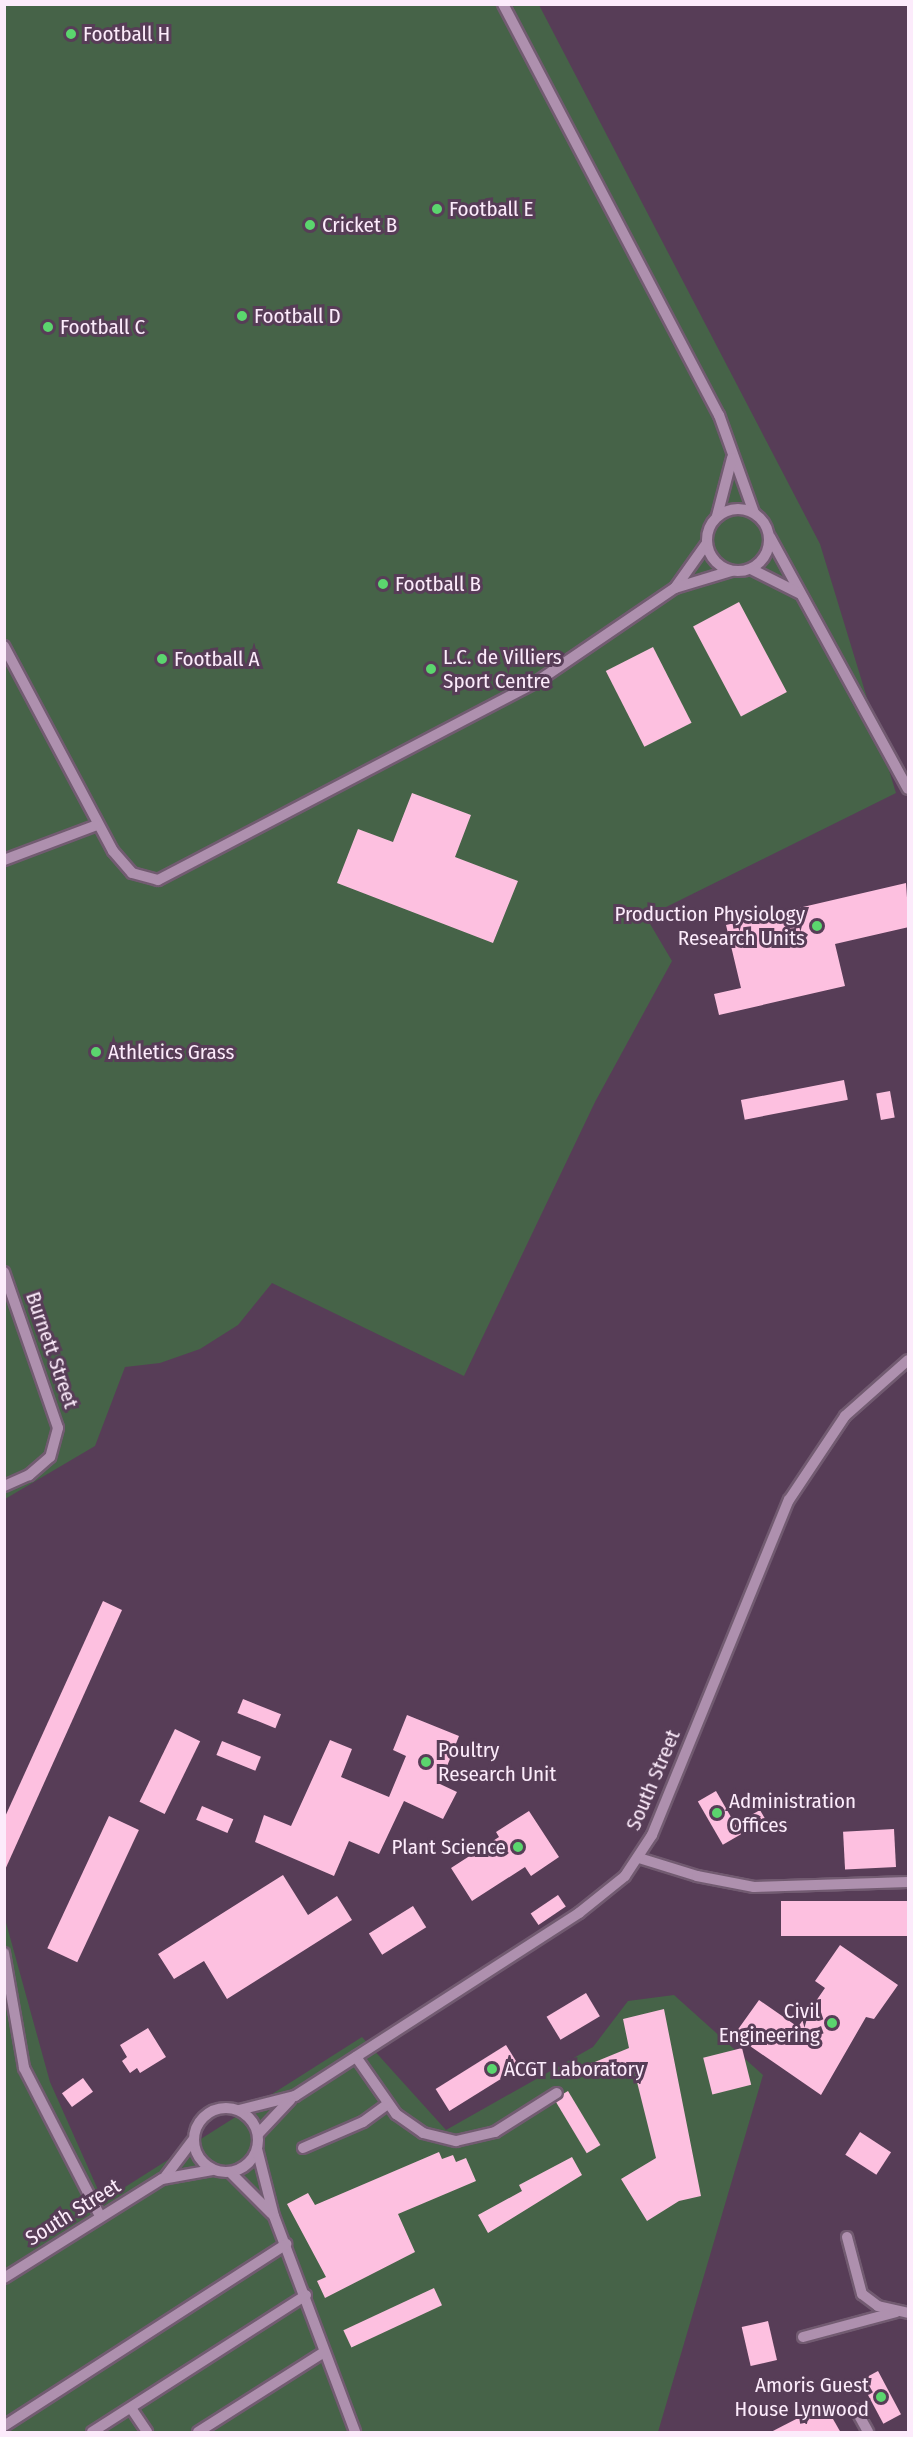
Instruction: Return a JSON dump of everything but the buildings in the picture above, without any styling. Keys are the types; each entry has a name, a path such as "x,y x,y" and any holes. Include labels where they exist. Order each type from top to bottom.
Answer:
{"street":[{"path":"503,4 718,415 754,513 770,537 909,789"},
{"path":"675,588 707,543 717,516 732,458"},
{"path":"717,516 735,509 754,513"},
{"path":"751,569 765,556 770,537"},
{"path":"707,543 714,561 731,571"},
{"path":"4,646 97,825 132,873 158,880 178,872 538,681 675,588 731,571 751,569 802,595"},
{"path":"4,860 97,825"},
{"name":"Burnett Street","path":"4,1272 58,1428 50,1457 29,1475 4,1486"},
{"name":"South Street","path":"258,2134 295,2096 579,1913 611,1889 639,1857 789,1500 845,1416 909,1360"},
{"path":"639,1857 697,1876 754,1887 909,1882"},
{"path":"4,1953 24,2068 100,2216"},
{"path":"356,2057 388,2104 423,2133 468,2140 495,2132 557,2093"},
{"name":"South Street","path":"239,2110 295,2096"},
{"path":"303,2148 363,2122 388,2104"},
{"path":"257,2149 247,2165 230,2172 212,2170 198,2158 193,2140 198,2122 212,2110 239,2110 258,2134 257,2149 274,2217 306,2295 324,2352 356,2433"},
{"name":"South Street","path":"162,2179 193,2140"},
{"name":"South Street","path":"4,2278 162,2179 212,2170"},
{"path":"230,2172 274,2217"},
{"path":"847,2237 862,2294 878,2306 896,2312 909,2313"},
{"path":"4,2426 286,2244"},
{"path":"92,2433 306,2295"},
{"path":"803,2337 896,2312"},
{"path":"198,2433 324,2352"},
{"path":"130,2408 147,2433"},
{"path":"856,2410 868,2433"}],"green space":[{"name":"L.C. de Villiers Sport Centre","path":"4,5 539,5 820,544 896,793 646,917 672,961 595,1102 464,1376 272,1283 238,1325 200,1349 160,1363 125,1367 95,1446 5,1499"},
{"path":"5,1919 50,2082 103,2201 362,2037 446,2130 593,2047 628,2001 674,1995 763,2075 658,2432 5,2432"}],"place":[{"name":"Football H","path":"71,34"},
{"name":"Football E","path":"437,209"},
{"name":"Cricket B","path":"310,225"},
{"name":"Football D","path":"242,316"},
{"name":"Football C","path":"48,327"},
{"name":"Football B","path":"383,584"},
{"name":"Football A","path":"162,659"},
{"name":"L.C. de Villiers Sport Centre","path":"431,669"},
{"name":"Production Physiology Research Units","path":"817,926"},
{"name":"Athletics Grass","path":"96,1052"},
{"name":"Poultry Research Unit","path":"426,1762"},
{"name":"Administration Offices","path":"717,1813"},
{"name":"Plant Science","path":"518,1847"},
{"name":"Civil Engineering","path":"832,2023"},
{"name":"ACGT Laboratory","path":"492,2069"},
{"name":"Amoris Guest House Lynwood","path":"881,2397"}]}
